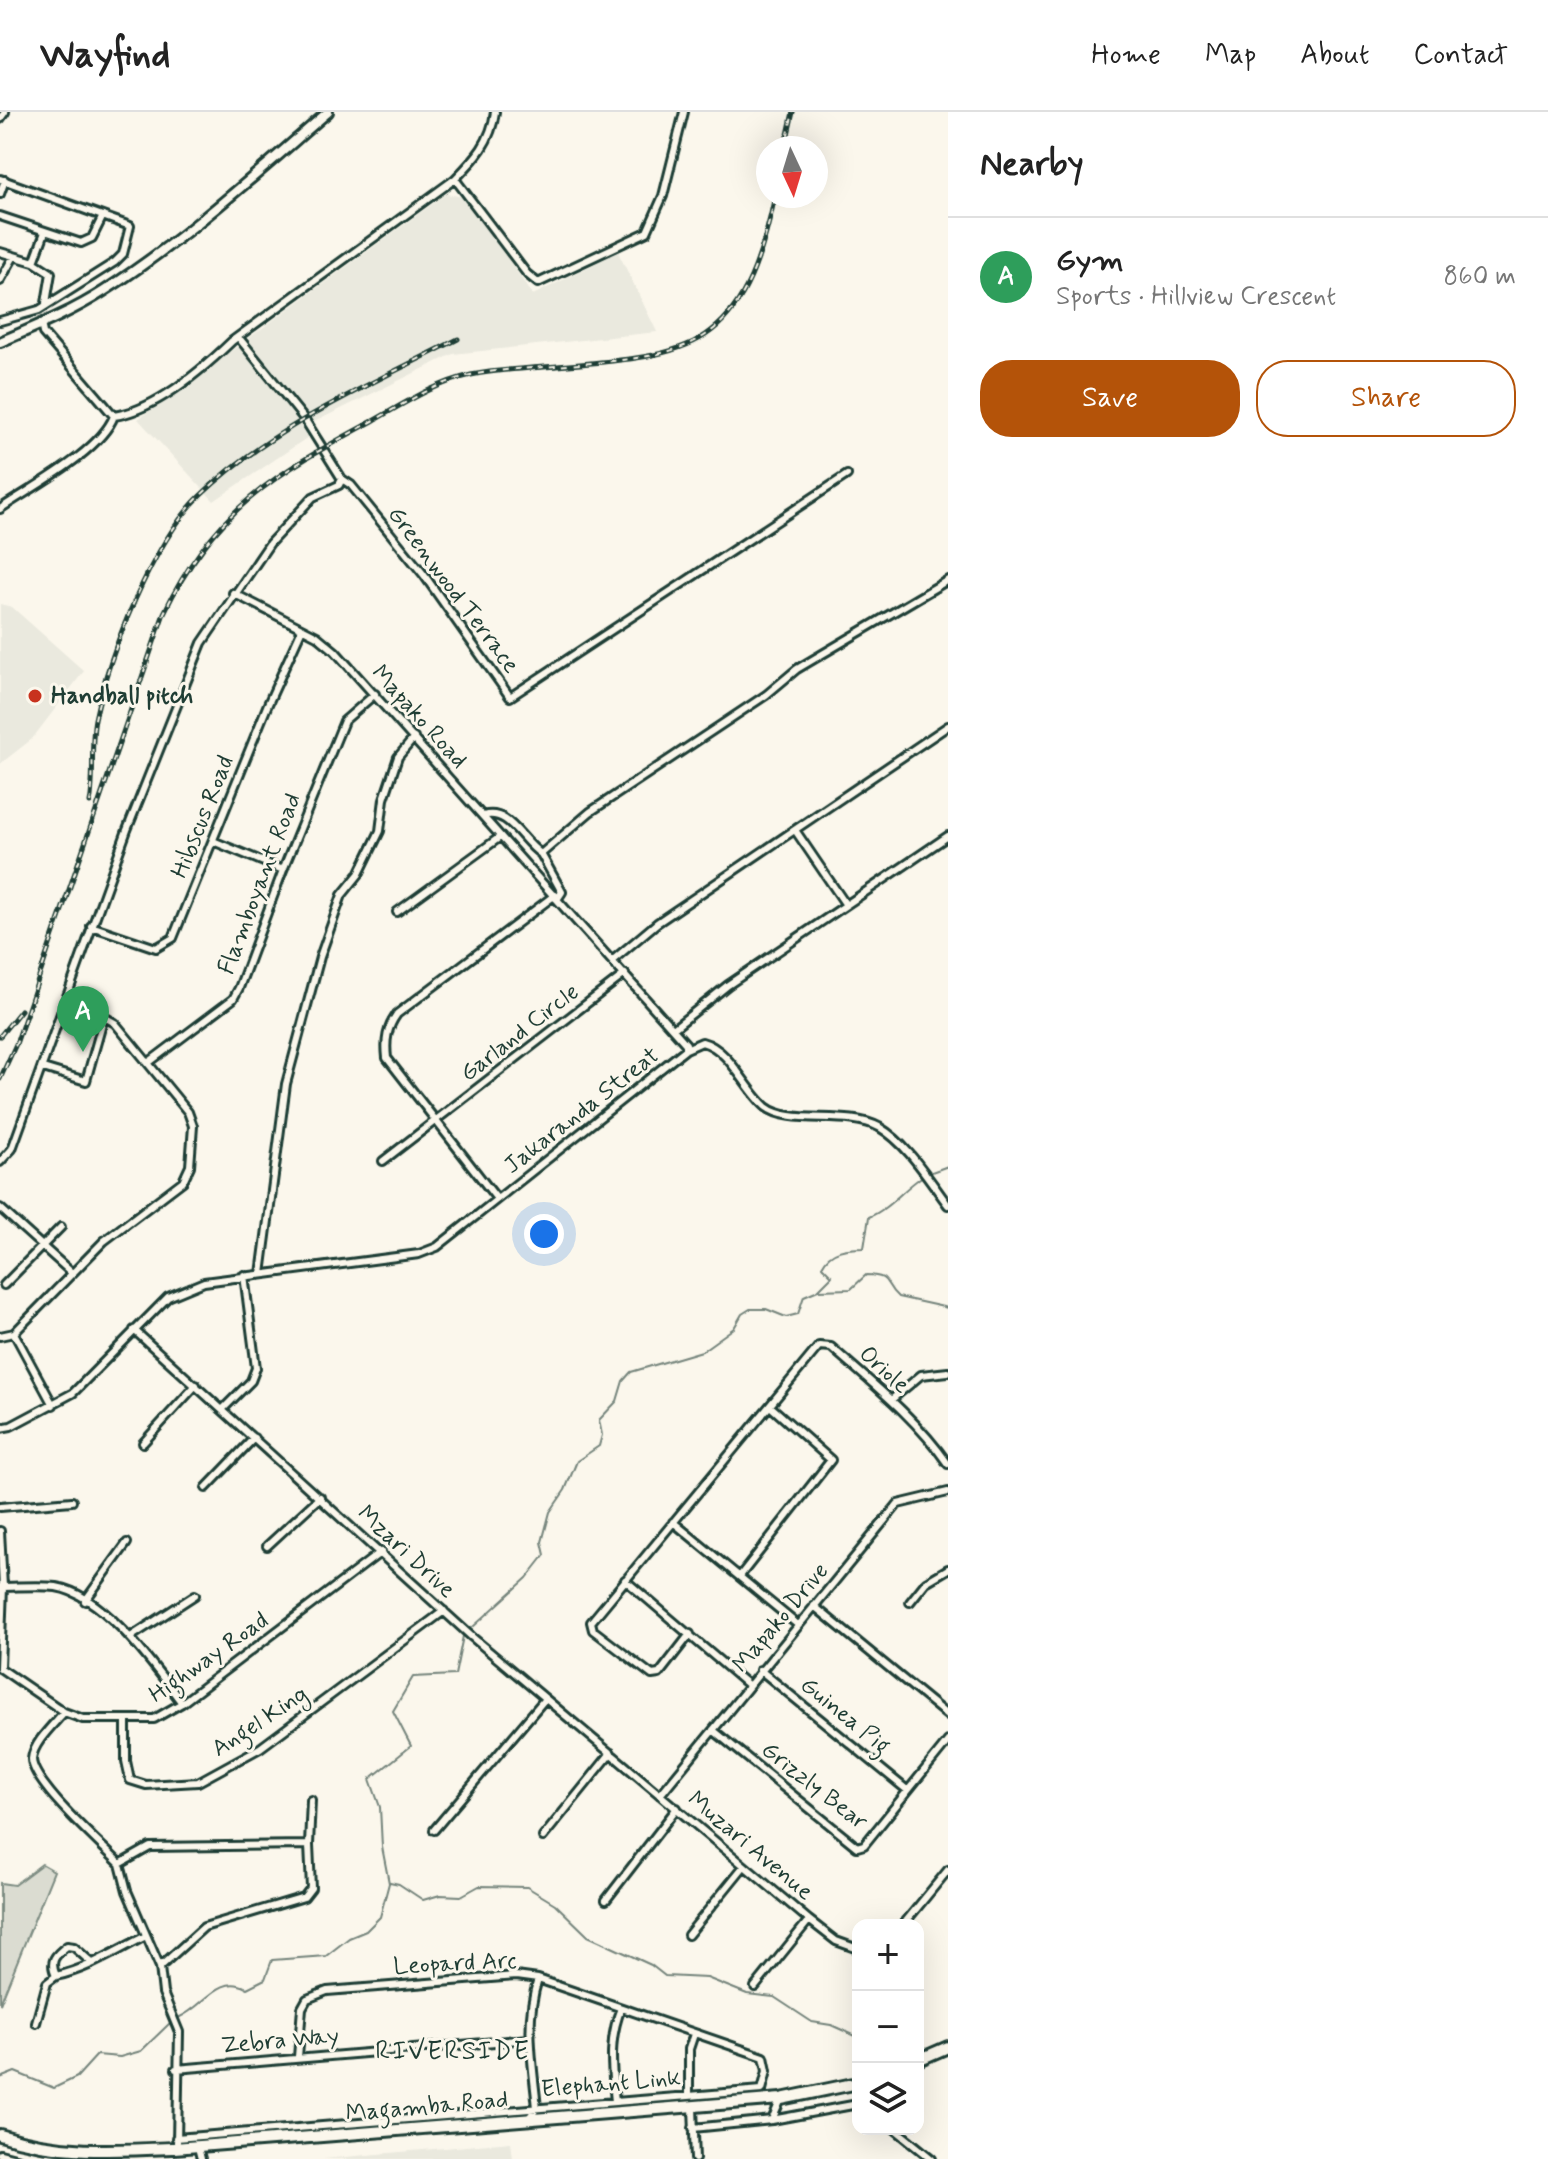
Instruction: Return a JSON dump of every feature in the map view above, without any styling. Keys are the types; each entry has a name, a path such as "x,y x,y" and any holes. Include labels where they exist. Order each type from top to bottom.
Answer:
{"highway":[{"path":"924,2057 948,2047"},
{"name":"Magamba Road","path":"0,2135 27,2144 81,2152 177,2143 198,2147 528,2119 691,2101 781,2099 852,2084"}],"main road":[{"path":"0,342 101,293 162,251 328,112"}],"street":[{"path":"0,119 5,112"},
{"path":"114,416 132,413 151,402 455,179 481,152 490,137 495,112"},
{"path":"455,179 527,274 538,283 550,280 651,227 684,112"},
{"path":"0,194 2,180 130,226 123,254 39,310 0,321"},
{"path":"0,216 81,243 92,238 103,216"},
{"path":"34,262 45,232"},
{"path":"0,252 34,262 51,273 46,303"},
{"path":"0,281 14,256"},
{"path":"41,324 43,333 114,416"},
{"name":"Greenwood Terrace","path":"239,338 311,429 342,479 351,485 424,575 510,697 847,475"},
{"path":"0,509 64,466 109,429 114,416"},
{"path":"0,1162 12,1149 91,926 202,643 233,593 301,507 313,497 339,485 342,479"},
{"path":"541,854 590,812 766,695 797,669 948,580"},
{"name":"Mapako Road","path":"233,593 302,629 335,651 613,960 673,1029 686,1049"},
{"name":"Hibscus Road","path":"91,926 156,948 173,938 268,704 302,629"},
{"name":"Flamboyant Road","path":"148,1063 233,999 344,721 375,694"},
{"path":"613,960 657,923 948,726"},
{"path":"261,1274 286,1084 320,957 342,895 359,874 380,831 384,799 398,757 414,738"},
{"path":"483,816 499,814 504,817 529,847 541,854 562,892 397,1014 389,1026 385,1044 387,1058 497,1199"},
{"path":"795,830 846,905"},
{"path":"673,1029 728,985 948,836"},
{"path":"397,912 500,837"},
{"path":"213,841 283,870"},
{"name":"Garland Circle","path":"383,1161 625,974"},
{"path":"0,1336 14,1333 42,1308 104,1241 183,1181 190,1166 193,1126 188,1112 115,1023 65,1001"},
{"path":"43,1068 86,1081 104,1017"},
{"path":"686,1049 702,1042 710,1044 768,1109 791,1114 854,1118 881,1128 910,1155 948,1205"},
{"name":"Jakaranda Streat","path":"134,1330 168,1297 204,1282 419,1254 437,1247 686,1049"},
{"path":"0,1208 72,1273"},
{"path":"4,1285 61,1227"},
{"path":"223,1409 251,1381 256,1368 244,1275"},
{"path":"0,1428 53,1405 82,1385 134,1330"},
{"name":"Mzari Drive","path":"134,1330 459,1626 660,1795"},
{"path":"14,1333 53,1405"},
{"name":"Oriole","path":"770,1406 823,1345 831,1347 927,1433 948,1464"},
{"path":"891,1400 921,1375 948,1372"},
{"path":"143,1443 196,1385"},
{"path":"690,1634 659,1674 652,1675 593,1630 591,1622 770,1406 831,1460 740,1576"},
{"path":"206,1488 254,1438"},
{"name":"Mapako Drive","path":"660,1795 898,1504 948,1492"},
{"path":"267,1546 320,1497"},
{"path":"0,1507 72,1501"},
{"path":"673,1522 798,1625"},
{"path":"0,1531 0,1668"},
{"path":"85,1601 127,1543"},
{"name":"Highway Road","path":"0,1668 64,1712 83,1719 154,1719 182,1703 381,1552"},
{"path":"910,1602 926,1582 948,1569"},
{"path":"625,1580 748,1685"},
{"path":"1,1587 59,1587 85,1601 132,1636 182,1703"},
{"path":"132,1636 195,1595"},
{"path":"814,1606 948,1716"},
{"name":"Angel King","path":"126,1720 126,1761 130,1780 146,1785 198,1782 260,1748 444,1611"},
{"name":"Guinea Pig","path":"760,1670 907,1790"},
{"path":"434,1830 544,1700"},
{"path":"64,1712 35,1749 35,1769 50,1791 120,1864 144,1937 160,1967 163,1993 179,2032 177,2143"},
{"name":"Grizzly Bear","path":"713,1730 857,1847 864,1845 948,1741"},
{"path":"543,1837 611,1753"},
{"name":"Muzari Avenue","path":"660,1795 809,1920 836,1941 852,1947"},
{"path":"160,1967 204,1927 304,1897 311,1888 311,1800"},
{"path":"606,1900 677,1808"},
{"path":"120,1864 150,1847 309,1845"},
{"path":"688,1935 744,1866"},
{"path":"908,1919 948,1870"},
{"path":"755,1987 809,1920"},
{"path":"36,2023 47,1983 56,1976 92,1963 144,1937"},
{"path":"56,1976 52,1968 54,1956 67,1946 74,1947 92,1963"},
{"name":"Leopard Arc","path":"298,2057 302,2008 307,1999 327,1991 516,1976 538,1979 764,2057 767,2071 762,2090"},
{"path":"528,2119 537,2108 530,2039 531,2001 538,1979"},
{"path":"615,2102 611,2054 613,2028 621,2008"},
{"path":"694,2034 689,2049 695,2159"},
{"name":"Zebra Way","path":"176,2069 530,2039"},
{"name":"Elephant Link","path":"177,2143 537,2108 615,2102 691,2101 762,2090"},
{"path":"772,2120 781,2099"},
{"path":"693,2128 772,2120 852,2105"},
{"path":"902,2135 932,2159"},
{"path":"198,2147 201,2159"},
{"path":"0,2154 19,2159"}],"shaded area":[{"path":"446,194 464,197 533,295 618,252 657,332 453,354 306,426 311,435 214,501 138,419"},
{"path":"0,604 12,607 84,671 32,739 0,764"},
{"path":"42,1864 54,1871 0,2004 0,1883 14,1885"},
{"path":"511,2142 513,2159 323,2159"}],"waterway":[{"path":"929,1173 948,1166"},
{"path":"178,2018 220,1988 228,1985 247,1988 265,1979 272,1960 326,1956 349,1938 366,1931 380,1917 389,1883 382,1847 380,1807 370,1779 411,1746 393,1711 413,1677 455,1675 463,1636 527,1578 545,1555 542,1542 550,1512 565,1490 577,1461 599,1446 602,1435 599,1420 617,1401 623,1381 631,1372 702,1351 734,1328 742,1314 750,1309 766,1309 786,1317 798,1314 804,1296 818,1290 832,1276 822,1266 825,1260 840,1251 864,1248 869,1217 923,1176"},
{"path":"818,1290 851,1289 866,1275 874,1276 884,1279 898,1297 948,1308"},
{"path":"390,1882 399,1884 423,1900 440,1895 461,1896 479,1886 527,1887 555,1904 588,1936 651,1965 665,1976 707,1978 747,1994 774,1997 812,2022 831,2025 852,2034"},
{"path":"0,2078 15,2072 54,2088 77,2077 97,2055 120,2057 141,2051 170,2023"}],"railway":[{"path":"788,136 793,112"},
{"path":"0,1079 16,1044 164,613 183,577 226,521 250,498 306,458 445,383 489,372 637,358 673,350 702,337 726,318 745,289 761,249 772,208"},
{"path":"90,803 95,719 111,663 149,570 182,516 200,496 258,448 323,408 458,339"},
{"path":"0,1036 21,1010"}],"place":[{"name":"Handball pitch","path":"35,696"},
{"name":"Gym","path":"83,1052"}],"district":[{"name":"RIVERSIDE","path":"453,2052"}]}
